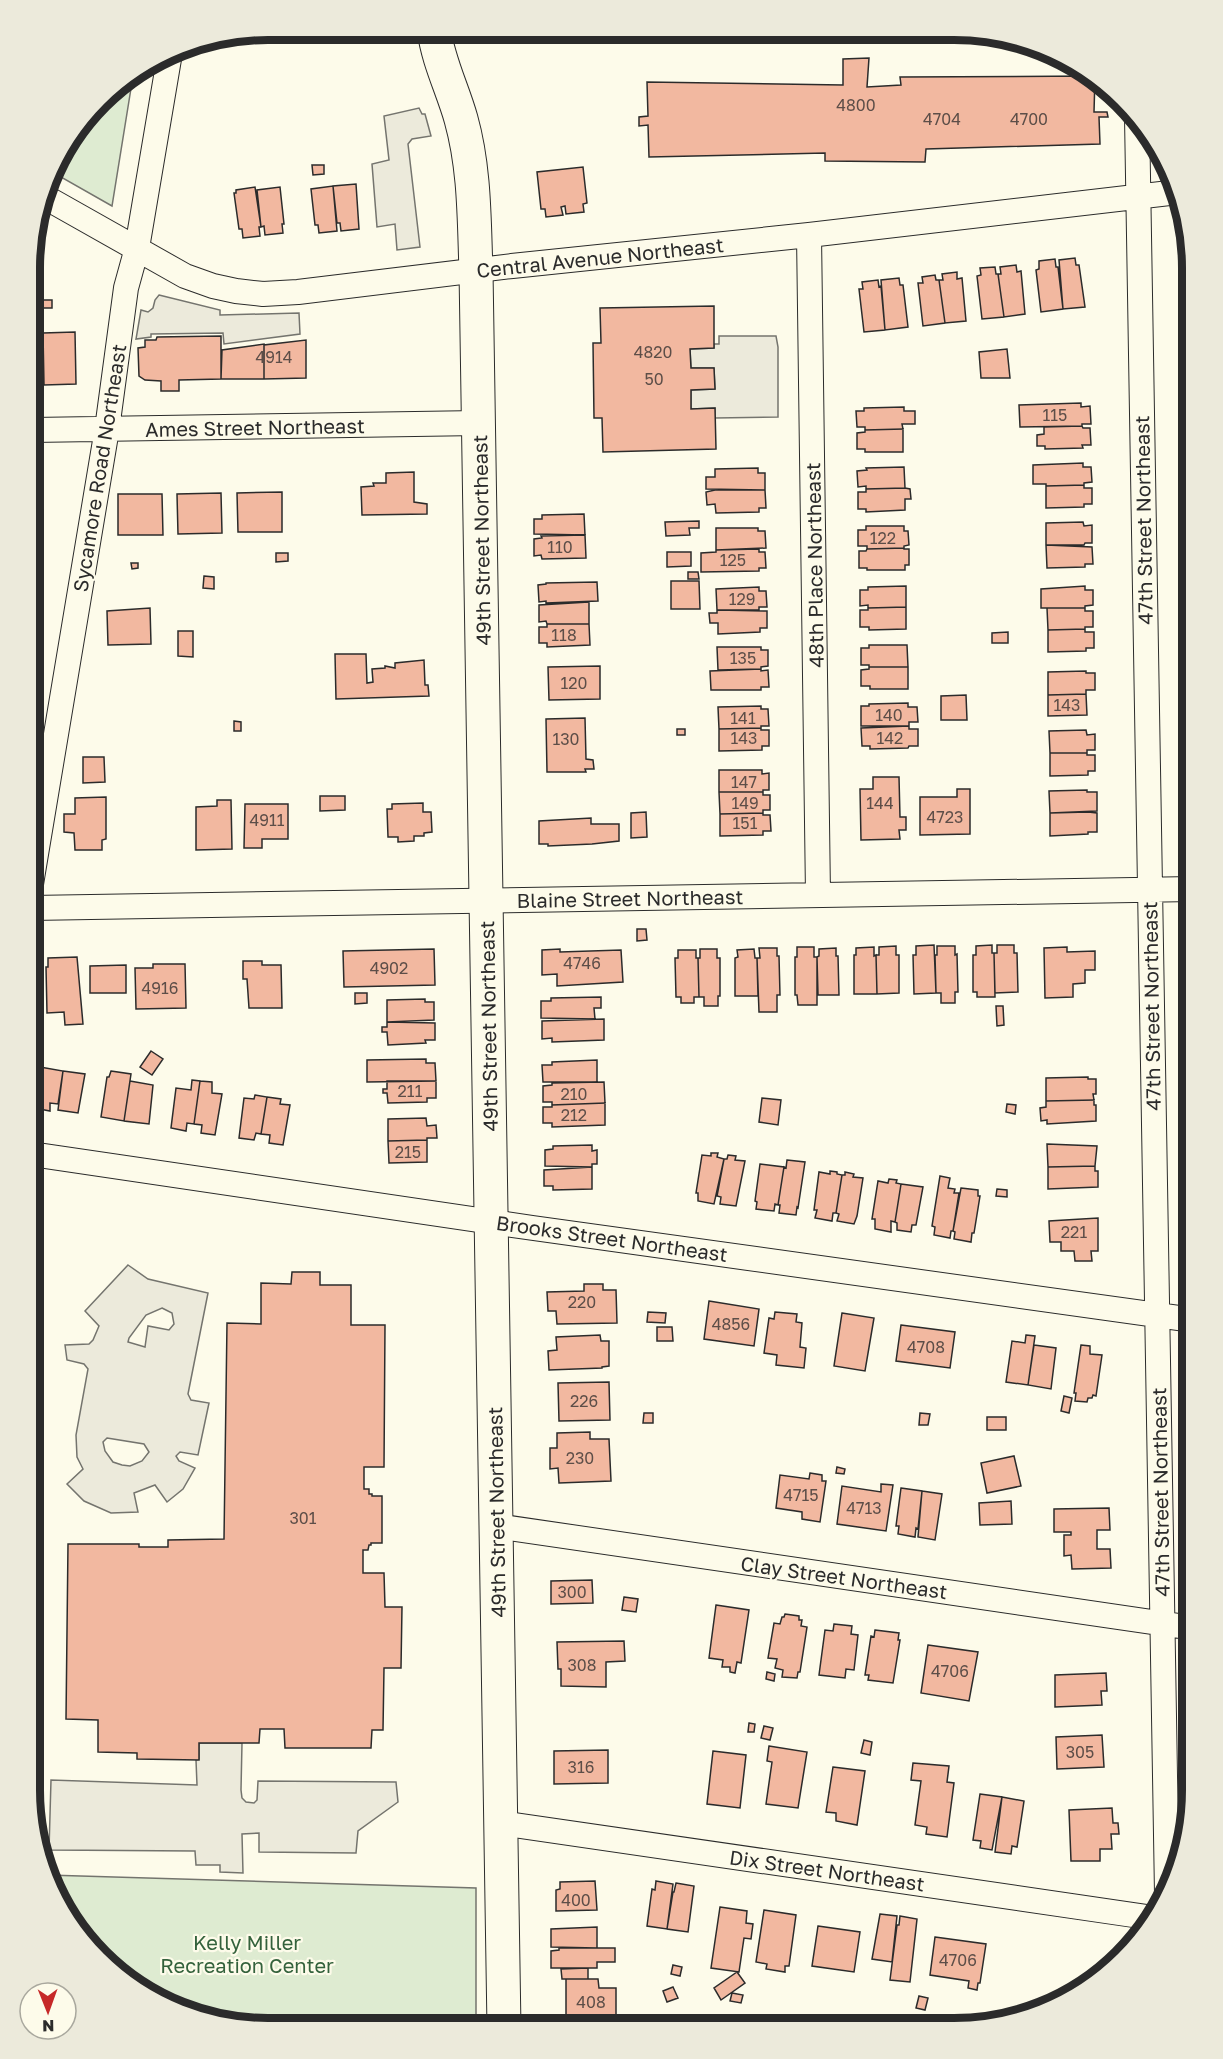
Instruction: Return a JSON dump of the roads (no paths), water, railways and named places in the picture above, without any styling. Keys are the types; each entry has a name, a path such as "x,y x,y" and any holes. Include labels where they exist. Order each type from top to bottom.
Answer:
{"street":[{"name":"49th Street Northeast","path":"437,40 461,118 473,176 479,423 504,2018"},
{"name":"Sycamore Road Northeast","path":"40,830 107,429 126,288 137,248 168,64"},
{"name":"47th Street Northeast","path":"1137,133 1167,1873"},
{"name":"Central Avenue Northeast","path":"51,200 185,276 213,286 263,294 809,235 1169,193"},
{"name":"48th Place Northeast","path":"809,235 818,895"},
{"name":"Ames Street Northeast","path":"40,430 479,423"},
{"name":"Blaine Street Northeast","path":"40,908 1182,889"},
{"name":"Brooks Street Northeast","path":"40,1155 1182,1318"},
{"name":"Clay Street Northeast","path":"496,1526 1182,1627"},
{"name":"Dix Street Northeast","path":"501,1823 1144,1917"}],"park label":[{"name":"Kelly Miller Recreation Center","path":"247,1954"}]}
